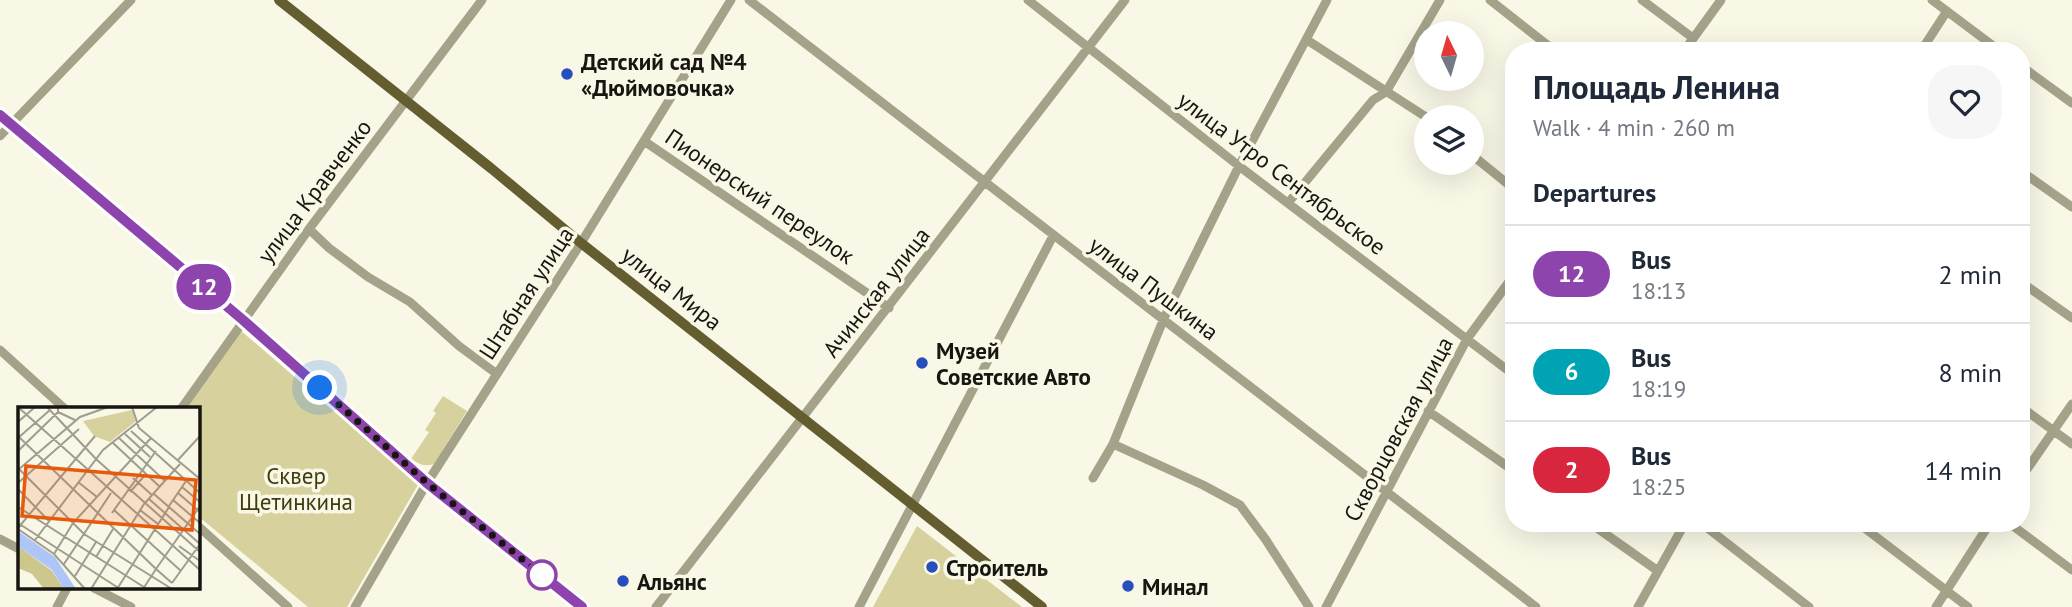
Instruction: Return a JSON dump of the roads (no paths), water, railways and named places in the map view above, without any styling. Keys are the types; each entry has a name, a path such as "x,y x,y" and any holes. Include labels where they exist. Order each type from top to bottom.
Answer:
{"main road":[{"name":"улица Мира","path":"279,0 581,243 1042,607"}],"street":[{"path":"0,136 131,0"},
{"name":"улица Кравченко","path":"182,407 309,229 482,0"},
{"name":"Штабная улица","path":"355,607 427,483 581,243 731,0"},
{"name":"улица Пушкина","path":"749,0 1536,607"},
{"name":"улица Утро Сентябрьское","path":"1028,0 1239,166 1505,368"},
{"name":"Ачинская улица","path":"656,607 1125,0"},
{"path":"1093,478 1113,444 1164,318 1239,166 1328,0"},
{"path":"1288,203 1373,100 1386,92 1440,0"},
{"path":"1490,0 1544,42"},
{"path":"1642,0 1693,38"},
{"path":"1690,42 1721,0"},
{"path":"1932,0 1988,42"},
{"path":"1928,42 1947,11"},
{"path":"1307,40 1414,110"},
{"path":"2030,73 2072,103"},
{"path":"0,116 243,320 427,483 582,607"},
{"name":"Пионерский переулок","path":"644,141 889,308"},
{"path":"1484,165 1505,182"},
{"path":"2030,178 2072,207"},
{"path":"309,229 329,248 368,277 411,302 459,346 497,374"},
{"path":"859,607 1053,236"},
{"name":"Скворцовская улица","path":"1326,607 1467,339 1505,287"},
{"path":"2030,288 2072,318"},
{"path":"0,350 63,407"},
{"path":"2030,465 2072,404"},
{"path":"1428,411 1505,465"},
{"path":"2030,413 2072,444"},
{"path":"1113,444 1240,505 1309,607"},
{"path":"200,528 288,607"},
{"path":"1603,532 1658,571"},
{"path":"1638,607 1680,532"},
{"path":"1713,532 1809,607"},
{"path":"1870,532 1968,607"},
{"path":"1936,607 1984,532"},
{"path":"2021,532 2072,570"},
{"path":"0,539 18,548"},
{"path":"57,607 66,590"},
{"path":"98,590 131,607"}],"place":[{"name":"Детский сад №4 «Дюймовочка»","path":"567,74"},
{"name":"Музей Советские Авто","path":"922,363"},
{"name":"Строитель","path":"932,567"},
{"name":"Альянс","path":"623,581"},
{"name":"Минал","path":"1128,586"}],"park label":[{"name":"Сквер Щетинкина","path":"296,488"}]}
